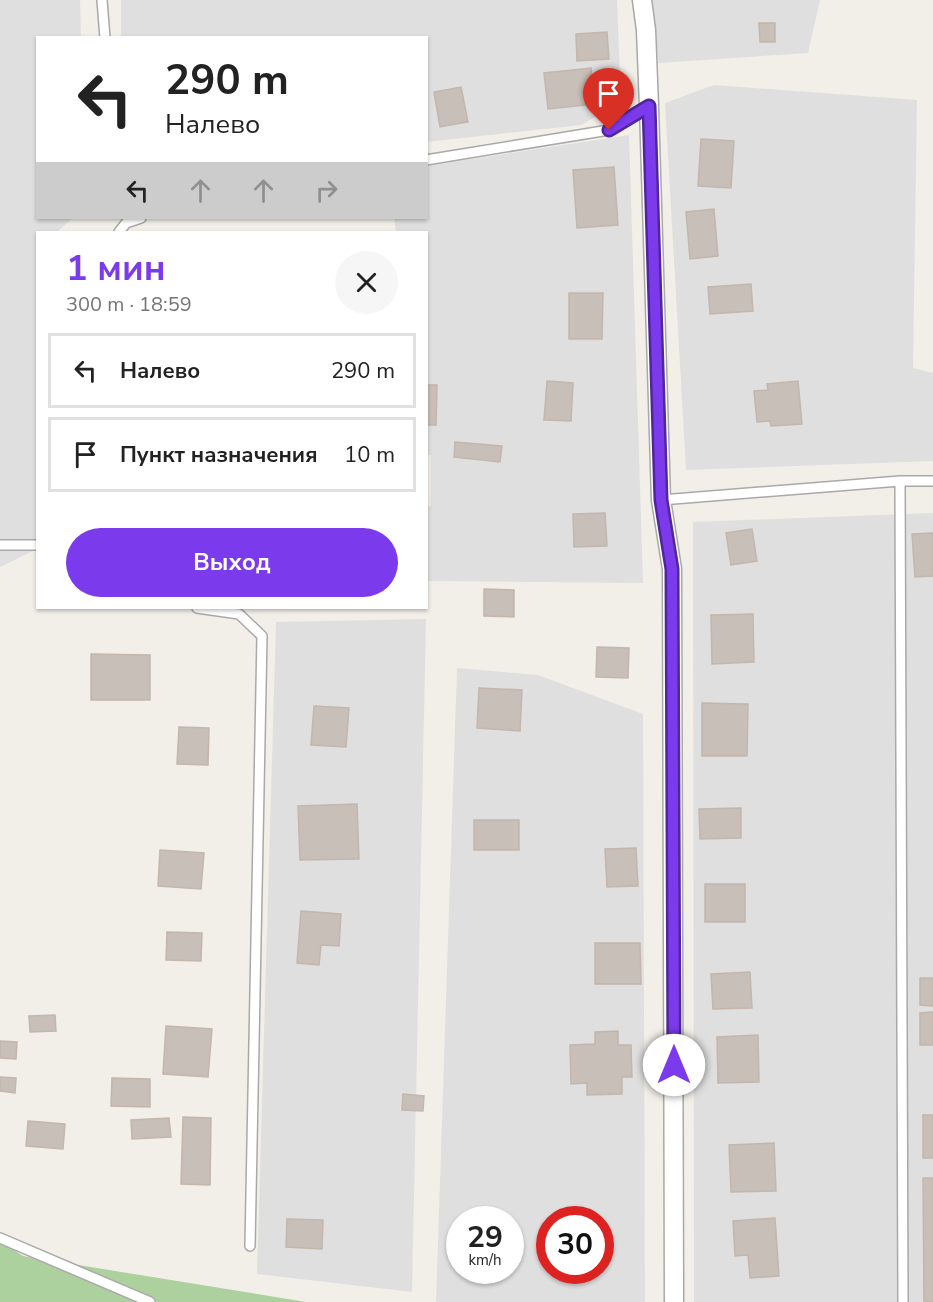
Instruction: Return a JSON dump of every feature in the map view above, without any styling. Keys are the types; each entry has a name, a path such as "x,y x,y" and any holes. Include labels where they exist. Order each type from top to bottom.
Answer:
{"street":[{"path":"642,0 646,30 649,106 661,500 672,569 675,1302"}],"lane":[{"path":"102,0 105,36"},
{"path":"428,160 609,130 649,106"},
{"path":"661,500 900,481 933,481"},
{"path":"900,481 903,1302"},
{"path":"0,545 36,545"},
{"path":"204,609 239,614 262,636 250,1246"},
{"path":"0,1238 150,1302"}],"shaded area":[{"path":"0,0 80,0 81,36 36,36 36,219 72,219 58,231 36,231 36,549 0,567"},
{"path":"121,0 617,0 621,102 581,125 428,142 428,36 121,36"},
{"path":"652,0 820,0 808,53 658,63"},
{"path":"714,85 917,100 913,368 933,373 933,461 686,470 665,103"},
{"path":"629,135 643,583 428,581 431,455 428,455 428,231 396,231 394,219 428,219 428,166"},
{"path":"933,513 933,1302 694,1302 693,522"},
{"path":"426,619 412,1292 257,1274 276,622"},
{"path":"457,668 538,675 643,714 645,1302 436,1302"}],"green space":[{"path":"0,1241 23,1256 306,1302 0,1302"}],"building":[{"path":"759,23 775,23 775,42 760,42"},
{"path":"607,32 609,59 577,61 576,34"},
{"path":"591,68 595,104 548,109 544,73"},
{"path":"461,87 468,122 440,127 434,92"},
{"path":"701,139 734,141 731,188 698,186"},
{"path":"614,167 618,225 577,228 573,170"},
{"path":"714,209 718,256 690,259 686,212"},
{"path":"751,284 753,311 710,314 708,287"},
{"path":"569,293 603,293 602,339 569,339"},
{"path":"547,381 573,383 571,421 544,420"},
{"path":"798,381 802,424 771,426 770,421 757,422 754,391 768,390 767,384"},
{"path":"428,385 437,385 436,425 428,425"},
{"path":"455,442 502,446 500,462 454,457"},
{"path":"605,513 607,546 574,547 573,514"},
{"path":"752,529 757,561 731,565 726,533"},
{"path":"933,533 933,576 915,577 912,534"},
{"path":"484,589 514,590 514,617 484,616"},
{"path":"753,614 754,662 712,664 711,615"},
{"path":"597,647 629,648 628,678 596,677"},
{"path":"91,654 150,655 150,700 91,700"},
{"path":"479,688 522,690 520,731 477,728"},
{"path":"702,703 748,704 747,756 702,756"},
{"path":"314,706 349,708 346,747 311,745"},
{"path":"179,727 209,728 208,765 177,764"},
{"path":"357,804 359,859 300,860 298,806"},
{"path":"741,808 741,838 700,839 699,809"},
{"path":"474,820 519,820 519,850 474,850"},
{"path":"636,848 638,886 607,887 605,849"},
{"path":"160,850 204,853 201,889 158,886"},
{"path":"705,884 745,884 745,922 705,922"},
{"path":"301,911 341,914 339,946 321,945 319,965 297,963"},
{"path":"167,932 202,933 201,961 166,960"},
{"path":"595,943 640,943 641,984 595,984"},
{"path":"750,972 752,1008 713,1009 711,974"},
{"path":"920,978 933,978 933,1006 920,1005"},
{"path":"933,1012 933,1045 920,1045 920,1013"},
{"path":"55,1015 56,1031 30,1032 29,1016"},
{"path":"166,1026 212,1029 208,1077 163,1074"},
{"path":"618,1031 618,1045 631,1045 632,1077 622,1077 622,1094 587,1095 587,1083 571,1084 570,1045 595,1044 595,1032"},
{"path":"758,1035 759,1082 718,1083 717,1037"},
{"path":"0,1041 17,1042 16,1059 0,1058"},
{"path":"0,1077 16,1078 15,1093 0,1091"},
{"path":"112,1078 150,1079 150,1107 111,1106"},
{"path":"403,1094 424,1096 423,1111 402,1110"},
{"path":"923,1115 933,1115 933,1158 923,1158"},
{"path":"183,1117 211,1118 210,1185 181,1184"},
{"path":"169,1118 171,1137 132,1139 131,1120"},
{"path":"28,1121 65,1124 63,1149 26,1146"},
{"path":"774,1143 776,1191 731,1192 729,1145"},
{"path":"923,1178 933,1178 933,1302 924,1302"},
{"path":"775,1218 779,1276 750,1278 748,1255 735,1256 733,1221"},
{"path":"287,1219 323,1220 322,1249 286,1247"}],"route":[{"path":"609,130 649,106 661,500 672,569 674,1065"}]}
